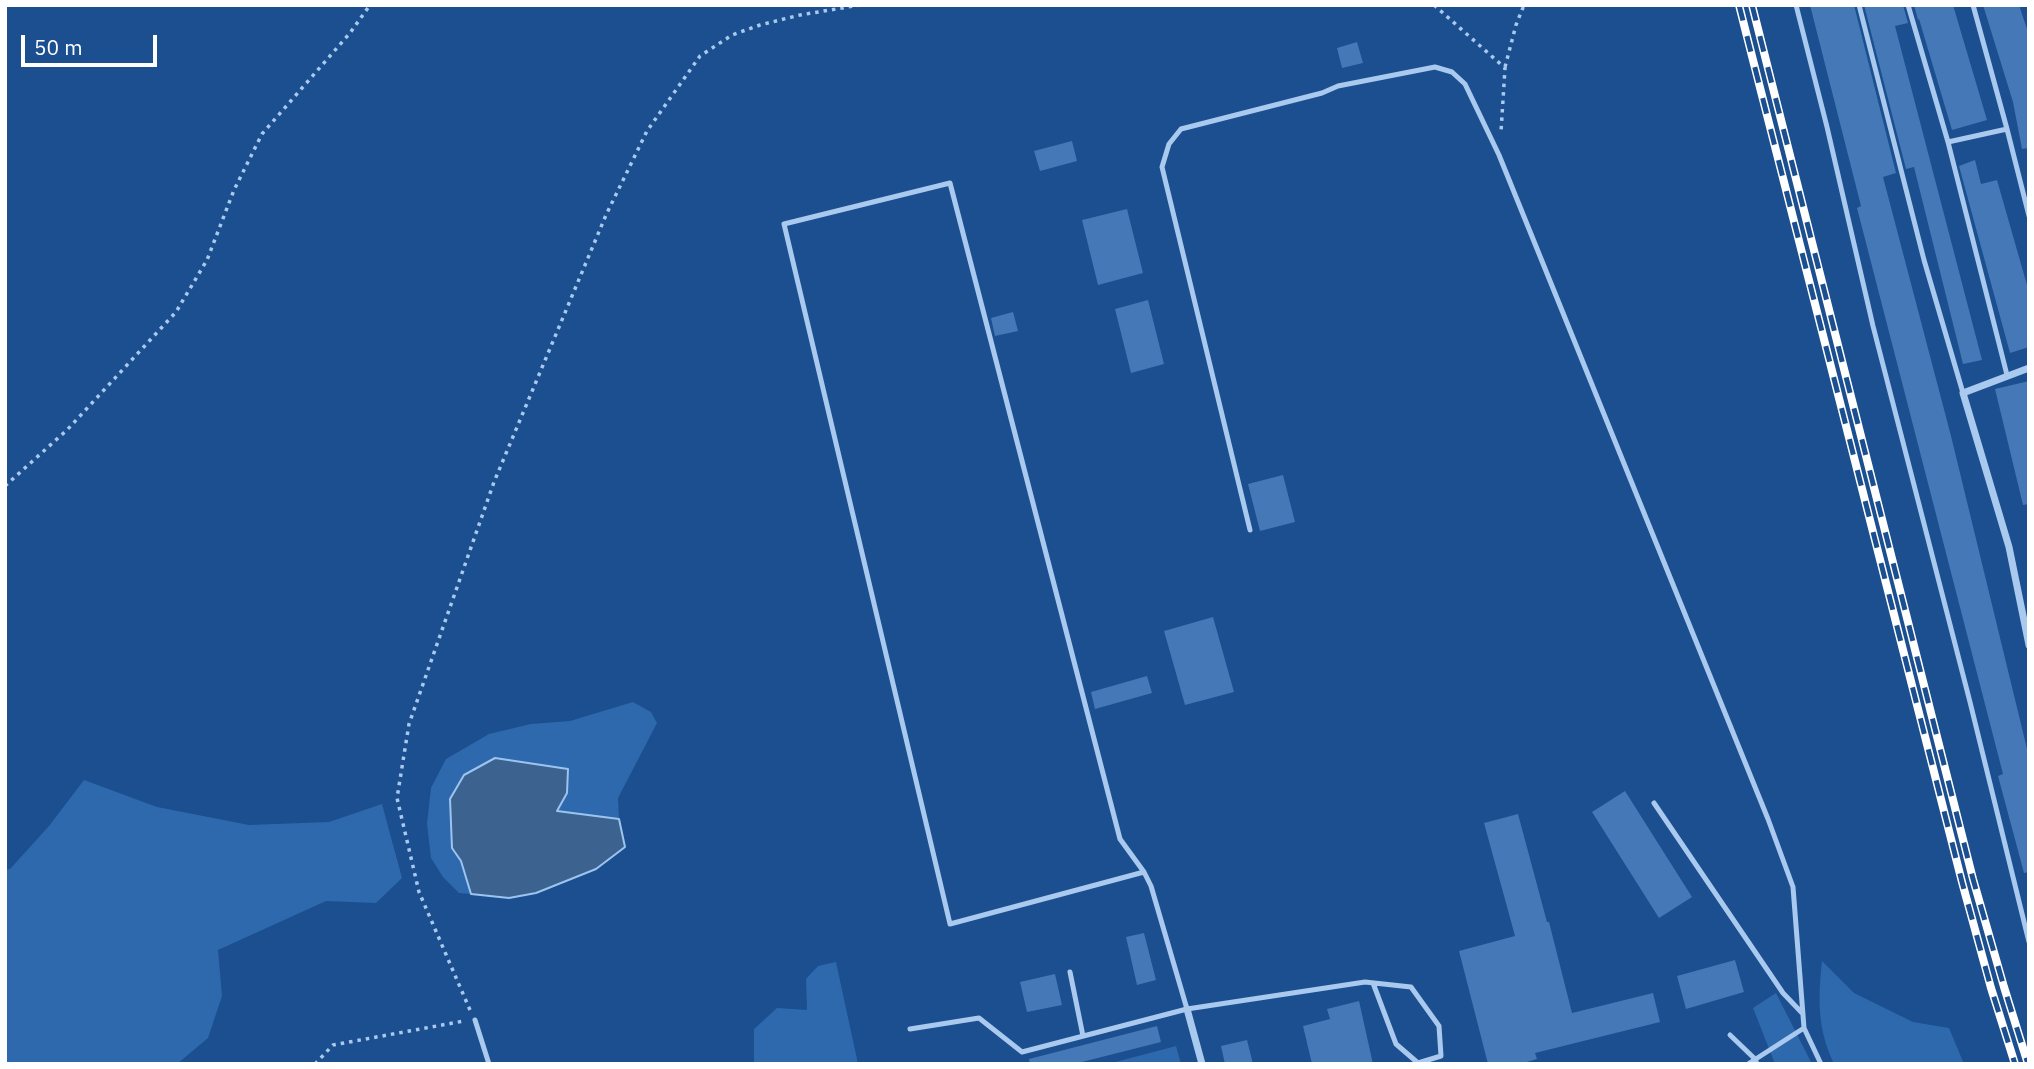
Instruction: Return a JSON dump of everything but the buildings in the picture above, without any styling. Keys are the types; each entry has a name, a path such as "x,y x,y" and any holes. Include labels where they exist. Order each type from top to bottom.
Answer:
{"street":[{"path":"2029,368 1963,393 2009,547 2029,645"},
{"path":"1187,1009 1202,1064"}],"lane":[{"path":"1796,5 1873,326 2029,942"},
{"path":"1859,5 1924,260 1963,393"},
{"path":"1908,5 1948,142 2007,375"},
{"path":"1973,5 2029,216"},
{"path":"1250,530 1162,167 1169,144 1181,128 1322,93 1338,86 1435,67 1452,72 1465,84 1499,155 1769,819 1793,887 1804,1028 1821,1064"},
{"path":"1948,142 2007,129"},
{"path":"1144,872 950,924 784,224 950,183 1120,839 1144,872 1151,886 1187,1009"},
{"path":"1654,803 1783,993 1803,1014"},
{"path":"1070,972 1083,1036"},
{"path":"910,1029 979,1018 1022,1052 1187,1009 1365,982 1411,987 1439,1026 1441,1056 1418,1063 1396,1044 1373,983"},
{"path":"475,1020 489,1064"},
{"path":"1748,1064 1804,1028"},
{"path":"1730,1035 1756,1061"}],"path":[{"path":"5,486 67,430 176,312 208,260 234,190 262,134 350,33 370,5"},
{"path":"315,1064 333,1045 456,1021 475,1020 419,892 397,798 409,724 494,482 611,203 647,131 700,56 732,35 760,24 860,5"},
{"path":"1434,5 1504,68"},
{"path":"1499,155 1504,68 1524,5"}],"shaded area":[{"path":"633,702 651,712 657,723 618,798 619,819 557,811 452,848 461,861 471,894 459,893 443,877 431,858 427,824 431,788 446,759 489,734 531,724 570,721"},
{"path":"495,758 568,769 567,793 557,811 619,819 625,847 596,869 536,893 509,898 471,894 461,861 452,848 450,799 464,775"},
{"path":"84,780 157,807 249,825 329,822 382,804 402,878 376,903 326,901 218,950 222,996 208,1038 177,1064 5,1064 5,870 10,869 49,826"},
{"path":"1822,961 1854,993 1913,1022 1949,1028 1964,1064 1834,1064 1824,1038 1820,1013"},
{"path":"836,962 858,1064 751,1064 754,1062 754,1029 777,1008 807,1010 806,979 818,966"},
{"path":"1776,993 1812,1064 1775,1064 1753,1008"},
{"path":"1176,1046 1181,1064 1108,1064"}],"railway":[{"path":"1739,5 1962,882 2015,1064"},
{"path":"1752,5 1973,879 2028,1064"}]}
